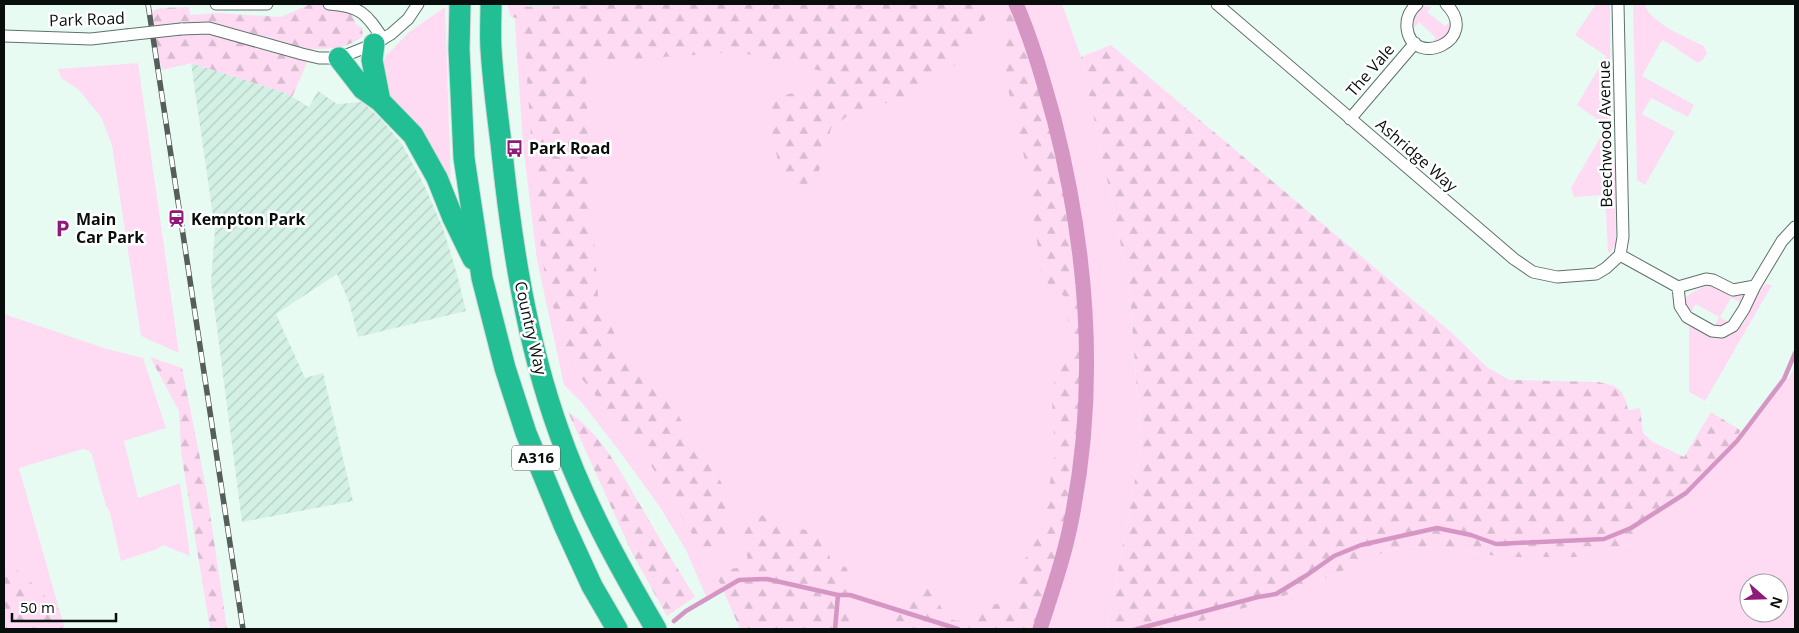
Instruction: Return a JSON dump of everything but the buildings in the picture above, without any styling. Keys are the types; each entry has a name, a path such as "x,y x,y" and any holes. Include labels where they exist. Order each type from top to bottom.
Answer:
{"highway":[{"name":"Country Way","path":"460,4 459,49 464,158 482,278 505,368 526,433 568,534 592,586 616,629"},
{"name":"Country Way","path":"491,4 490,48 503,167 521,286 540,374 559,433 588,503 612,552 656,629"},
{"path":"378,42 372,60 380,101"},
{"path":"339,58 363,89 380,101 413,135 438,178 453,218 482,278"}],"street":[{"path":"216,4 267,4"},
{"path":"329,4 348,5 361,12 371,20 378,42"},
{"name":"Park Road","path":"4,36 91,39 182,29 209,28 319,58 339,58 378,42 391,34 408,19 418,4"},
{"name":"Ashridge Way","path":"1217,4 1514,259 1533,272 1557,277 1596,274 1617,258"},
{"name":"The Vale","path":"1417,4 1410,10 1407,18 1408,32 1415,43 1428,49 1444,45 1450,40 1456,25 1452,10 1446,4"},
{"name":"Beechwood Avenue","path":"1617,258 1623,237 1618,4"},
{"name":"The Vale","path":"1350,119 1415,43"},
{"path":"1678,287 1680,306 1687,317 1712,331 1722,332 1734,326 1782,241 1795,227"},
{"path":"1617,258 1678,287 1706,279 1713,280 1733,290 1755,286"}],"shaded area":[{"path":"514,4 639,4 526,7"},
{"path":"191,63 286,93 309,107 318,91 337,104 362,102 380,118 402,144 424,185 443,228 466,311 358,337 349,302 337,274 276,314 305,378 323,373 353,501 242,522 211,282 215,230"}],"green space":[{"path":"311,4 348,5 356,24 362,28 363,36 346,45 313,49 292,97 286,93 191,63 162,70 149,12 160,8 189,7 190,15 217,13 281,17"},
{"path":"507,4 524,4 526,7 639,4 990,4 987,16 961,60 920,94 853,112 831,128 817,178 800,188 783,187 767,106 777,97 813,88 826,81 822,71 738,52 586,62 589,190 598,296 618,342 646,381 661,385 685,427 734,502 720,554 707,559 645,455 572,367 561,336 545,276 536,212 523,19 511,17"},
{"path":"639,4 1062,4 1081,57 1129,283 1141,448 1107,629 754,629 739,580 707,599 686,550 660,507 583,404 564,385 537,260 523,144 514,7"},
{"path":"1596,4 1610,4 1611,162 1615,163 1616,243 1610,253 1608,252 1605,195 1574,197 1571,188 1607,126 1577,105 1606,56 1575,35"},
{"path":"1633,4 1645,4 1653,17 1679,34 1704,46 1707,53 1703,60 1698,63 1662,40 1642,76 1694,105 1688,117 1651,98 1642,114 1675,132 1645,185 1637,180"},
{"path":"1423,6 1431,7 1427,12 1445,26 1449,23 1451,32 1437,43 1432,42 1436,38 1419,22 1414,28 1413,21 1415,15"},
{"path":"445,7 451,188 386,94 380,70 385,57 408,33"},
{"path":"1014,10 1031,59 1060,162 1076,267 1082,354 1079,506 1051,611 1042,629 889,629 902,601 925,580 948,619 957,621 983,608 1013,599 1024,562 1044,517 1055,454 1052,401 1056,367 1073,348 1064,296 1042,279 1028,173 1006,80 1006,12"},
{"path":"1111,45 1452,333 1488,368 1510,380 1599,382 1614,386 1621,391 1628,410 1640,408 1643,433 1653,442 1684,457 1711,412 1740,430 1739,436 1698,485 1629,544 1582,557 1503,557 1435,546 1391,549 1290,594 1178,628 1107,629 1141,448 1129,283 1081,57"},
{"path":"138,63 179,353 141,336 112,145 101,117 78,89 61,78 58,69"},
{"path":"1765,284 1772,285 1705,401 1689,392 1689,322 1716,338 1732,333 1744,323 1752,303"},
{"path":"1706,286 1744,294 1740,302 1731,298 1720,317 1730,323 1714,327 1719,317 1696,304 1689,314 1685,299 1691,293"},
{"path":"4,314 107,349 143,358 166,428 124,441 138,498 180,483 190,556 163,545 157,549 121,561 110,512 106,506 92,455 89,451 83,449 19,468 59,609 11,567 4,566"},
{"path":"150,357 182,368 207,493 227,629 210,629 181,452 179,411"},
{"path":"1795,367 1795,629 1171,629 1290,594 1391,549 1435,546 1503,557 1582,557 1629,544 1698,485 1790,376"},
{"path":"568,412 591,431 610,456 695,597 667,616 633,555"},
{"path":"746,510 826,537 830,559 847,568 853,614 849,629 740,629 716,574 718,562 730,569 749,566 743,536"},
{"path":"4,566 11,567 21,573 59,609 65,629 4,629"}],"waterway":[{"path":"1016,4 1041,75 1054,119 1065,168 1081,267 1085,317 1085,417 1080,467 1066,545 1040,629"},
{"path":"1137,629 1276,594 1334,556 1361,545 1437,528 1471,535 1496,544 1604,539 1631,528 1686,493 1737,441 1784,379 1795,353"},
{"path":"674,621 686,611 739,580 767,579 838,595 850,595 958,629"},
{"path":"835,629 838,595"}],"railway":[{"path":"148,4 243,629"}],"place":[{"name":"Park Road","path":"515,148"},
{"name":"Kempton Park","path":"177,219"},
{"name":"Main Car Park","path":"62,228"}]}
